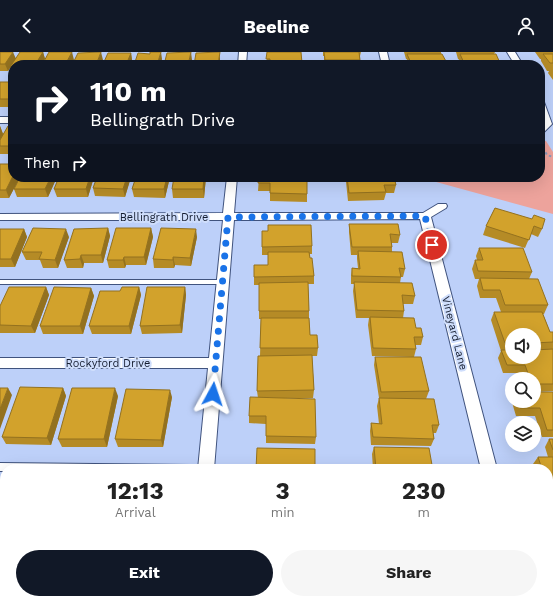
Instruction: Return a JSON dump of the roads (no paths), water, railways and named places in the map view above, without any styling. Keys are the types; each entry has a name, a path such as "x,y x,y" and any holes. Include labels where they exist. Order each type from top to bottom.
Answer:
{"street":[{"path":"206,464 232,182"},
{"path":"425,216 442,206"},
{"name":"Bellingrath Drive","path":"0,217 425,216"},
{"name":"Vineyard Lane","path":"425,216 488,464"},
{"name":"Rockyford Drive","path":"0,363 216,364"}],"lane":[{"path":"0,282 223,282"}]}
